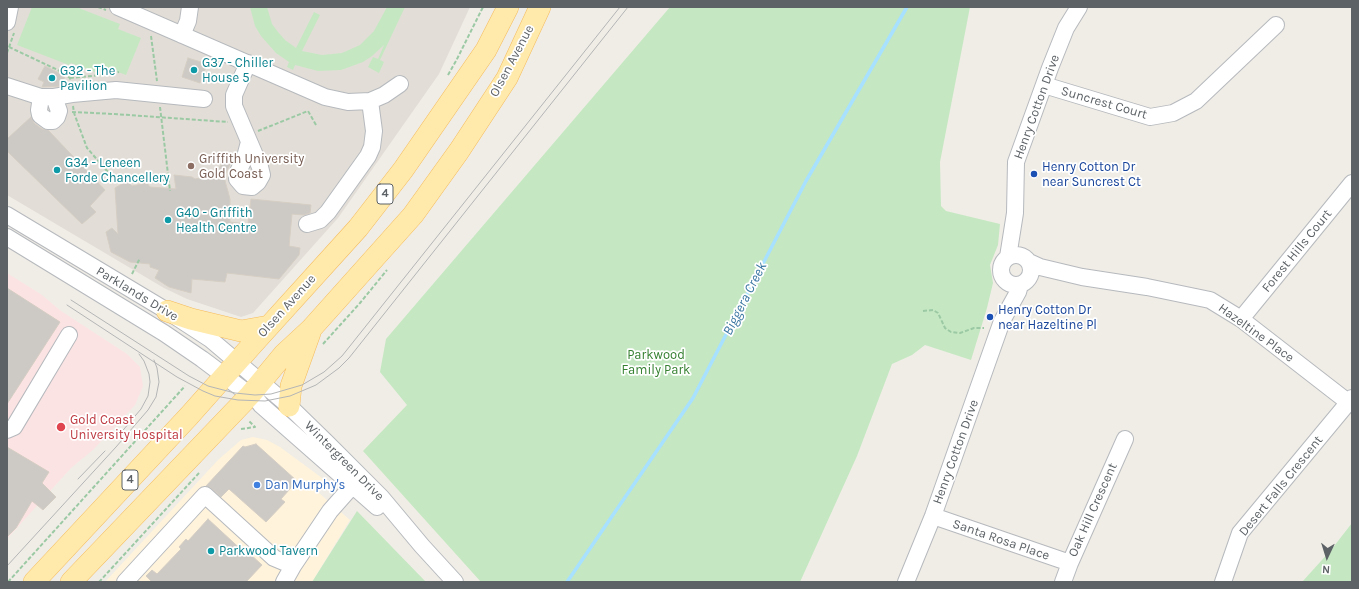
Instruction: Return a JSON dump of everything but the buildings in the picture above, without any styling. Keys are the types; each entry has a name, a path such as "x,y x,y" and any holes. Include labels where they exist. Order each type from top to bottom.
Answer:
{"main road":[{"name":"Olsen Avenue","path":"34,582 185,421 358,228 403,170 486,50 508,7"},
{"name":"Olsen Avenue","path":"71,582 255,389 284,354 311,329 413,215 459,151 507,78 540,7"},
{"path":"167,311 191,319 242,331 269,326"},
{"path":"289,406 291,386 311,329"}],"street":[{"path":"7,22 10,7"},
{"path":"118,7 325,97 348,102 370,101 384,95 400,84"},
{"path":"182,35 188,21 190,7"},
{"name":"Henry Cotton Drive","path":"1020,259 1015,213 1016,162 1066,28 1079,7"},
{"name":"Suncrest Court","path":"1044,85 1150,117 1173,113 1196,101 1276,25"},
{"path":"247,139 234,106 234,95 248,63"},
{"path":"7,86 60,105 72,94 116,90 204,99"},
{"path":"307,224 320,220 328,212 368,156 372,147 374,131 370,101"},
{"name":"Forest Hills Court","path":"1241,319 1352,183"},
{"name":"Parklands Drive","path":"7,215 167,311 210,339 230,370"},
{"name":"Parklands Drive","path":"7,237 170,337 202,359 230,370 255,389"},
{"path":"1020,259 1031,270 1018,282 1003,279 1000,269 1004,260 1020,259"},
{"name":"Hazeltine Place","path":"1020,259 1040,267 1082,277 1147,287 1210,300 1241,319 1350,400"},
{"name":"Hazeltine Place","path":"1018,282 1082,277"},
{"name":"Henry Cotton Drive","path":"906,582 933,516 1002,321 1018,282"},
{"path":"7,430 14,427 69,335"},
{"name":"Wintergreen Drive","path":"255,389 289,406 381,497 422,546 455,582"},
{"name":"Wintergreen Drive","path":"255,389 353,485 422,546"},
{"name":"Desert Falls Crescent","path":"1224,582 1240,533 1350,400"},
{"name":"Oak Hill Crescent","path":"1063,582 1125,438"},
{"path":"284,582 330,511 353,485"},
{"path":"125,582 204,496 274,558 293,566"},
{"name":"Santa Rosa Place","path":"933,516 1070,563"}],"path":[{"path":"444,81 456,61 483,7"},
{"path":"150,30 157,82"},
{"path":"7,53 9,47 62,72 70,78 119,72"},
{"path":"70,78 71,86"},
{"path":"60,105 160,117 221,122"},
{"path":"60,105 87,148 115,180 169,180"},
{"path":"159,105 170,191"},
{"path":"247,139 308,111 316,125"},
{"path":"126,270 132,274 140,258"},
{"path":"923,311 933,310 938,313 945,328 950,332 960,333 974,328 984,328"},
{"path":"8,582 185,386"},
{"path":"238,430 245,427 255,427 249,421"},
{"path":"99,582 202,469"}],"shaded area":[{"name":"Griffith University Gold Coast","path":"7,7 470,7 439,74 338,218 253,313 241,317 187,299 164,288 7,195"},
{"name":"Gold Coast University Hospital","path":"7,273 42,295 61,311 127,354 140,367 143,386 135,405 94,449 71,468 7,539"},
{"path":"253,437 267,440 280,447 322,478 325,483 319,493 350,520 312,582 105,582 218,460 241,440"}],"green space":[{"path":"32,7 76,7 120,24 118,29 141,38 126,75 103,66 100,74 71,63 69,65 17,45"},
{"path":"250,7 267,7 272,24 285,40 296,48 314,12 320,15 302,51 322,55 342,53 360,45 374,31 387,7 405,7 380,60 384,62 379,73 368,67 373,57 378,59 384,45 363,62 341,70 318,71 295,65 293,70 287,67 289,62 276,53 261,36 255,26"},
{"name":"Parkwood Family Park","path":"670,7 970,7 940,162 941,206 946,211 1000,224 998,245 990,265 993,283 971,360 925,345 912,355 892,364 857,456 800,582 481,582 363,451 407,405 380,372 386,339"},
{"path":"357,511 426,582 312,582"},
{"path":"1352,523 1352,582 1302,582 1331,550"}],"waterway":[{"name":"Biggera Creek","path":"567,582 693,398 806,181 907,7"}],"tram line":[{"path":"71,300 189,376 208,386 235,393 255,395 271,394 302,385 324,372 342,356 620,7"},
{"path":"67,305 177,377 215,396 238,400 265,401 290,396 316,385 339,368 349,358 628,7"},
{"path":"119,435 141,409 148,396 150,382 149,374 144,361 139,354"},
{"path":"7,566 148,410 156,397 159,382 154,360"},
{"path":"78,479 105,451"}],"place":[{"name":"G37 - Chiller House 5","path":"194,70"},
{"name":"G32 - The Pavilion","path":"52,78"},
{"name":"Griffith University Gold Coast","path":"191,166"},
{"name":"G34 - Leneen Forde Chancellery","path":"57,170"},
{"name":"Henry Cotton Dr near Suncrest Ct","path":"1034,174"},
{"name":"G40 - Griffith Health Centre","path":"168,220"},
{"name":"Henry Cotton Dr near Hazeltine Pl","path":"990,317"},
{"name":"Gold Coast University Hospital","path":"61,427"},
{"name":"Dan Murphy's","path":"257,485"},
{"name":"Parkwood Tavern","path":"211,551"}]}
